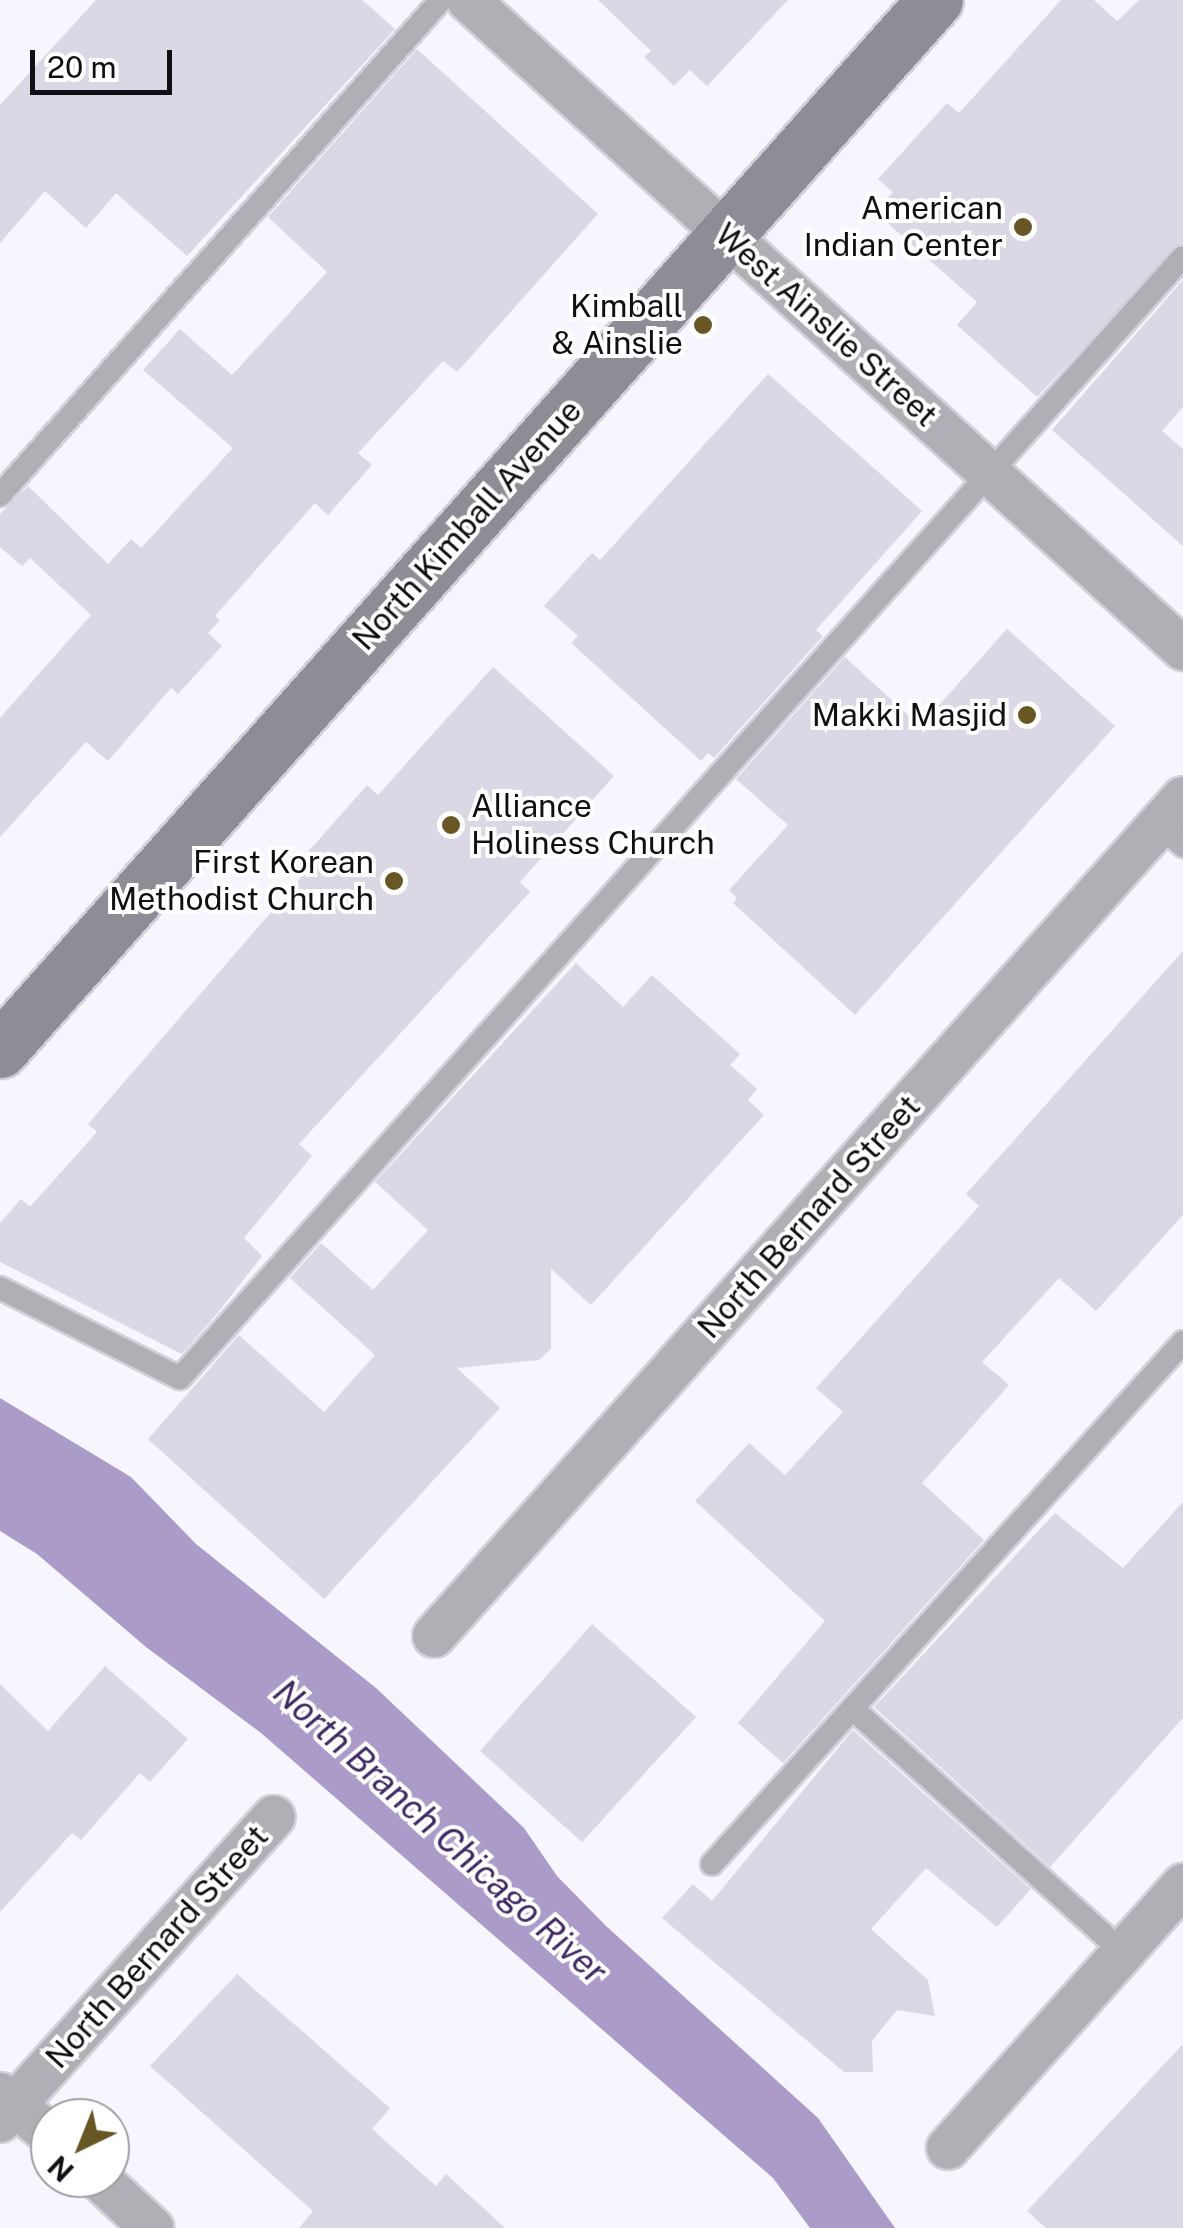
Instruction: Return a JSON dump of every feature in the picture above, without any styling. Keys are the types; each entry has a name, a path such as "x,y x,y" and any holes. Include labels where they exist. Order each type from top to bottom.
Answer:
{"street":[{"name":"West Ainslie Street","path":"468,0 1183,649"},
{"name":"North Kimball Avenue","path":"0,1050 935,0"},
{"name":"North Bernard Street","path":"434,1636 1175,823"},
{"name":"North Bernard Street","path":"5,2106 274,1817"},
{"path":"948,2148 1183,1885"},
{"path":"5,2106 30,2122"},
{"path":"120,2198 152,2228"}],"lane":[{"path":"0,496 441,0"},
{"path":"0,1288 180,1378 1183,257"},
{"path":"712,1864 1183,1342"},
{"path":"852,1709 1123,1952"}],"water":[{"name":"North Branch Chicago River","path":"0,1398 131,1477 196,1544 376,1688 524,1828 557,1876 606,1926 818,2118 895,2228 810,2228 773,2178 261,1733 146,1647 37,1554 0,1531"}],"building":[{"path":"96,0 362,0 395,29 187,256 116,193 86,228 45,191 0,243 0,105"},
{"path":"598,0 788,0 707,86 690,70 674,86 644,57 651,51"},
{"name":"American Indian Center","path":"1061,0 1094,0 1117,21 1139,0 1183,0 1183,242 1037,397 957,325 977,302 875,212 893,192 878,179 947,103 959,113"},
{"path":"417,49 598,214 457,372 443,361 358,453 372,465 328,515 315,503 215,616 220,620 208,633 222,646 178,694 171,688 108,761 86,742 0,837 0,718 91,615 30,558 22,566 0,547 0,514 28,486 108,564 131,539 141,548 233,448 143,370 180,329 232,375 327,272 268,217"},
{"path":"1183,280 1183,407 1162,431 1183,449 1183,546 1052,430"},
{"path":"768,374 922,511 816,630 823,636 714,758 708,753 701,761 571,643 578,636 544,606 592,553 600,560"},
{"path":"1007,629 1115,726 855,1015 733,903 737,898 729,890 788,825 736,779 845,657 911,718 916,713 925,721"},
{"path":"493,667 614,776 520,882 530,892 299,1144 312,1156 244,1238 262,1256 216,1315 182,1354 0,1262 0,1223 21,1199 30,1207 97,1132 88,1124 316,860 307,853 367,785 378,795"},
{"path":"1183,951 1183,1215 1096,1311 1059,1278 982,1362 1009,1385 922,1483 984,1540 783,1763 738,1723 825,1621 695,1501 749,1443 785,1475 843,1412 816,1388 979,1206 966,1194"},
{"path":"576,963 623,1007 652,975 740,1054 730,1065 757,1089 748,1100 764,1115 591,1305 551,1269 551,1349 539,1360 457,1368 500,1408 324,1599 148,1439 239,1335 324,1412 375,1355 290,1278 321,1243 373,1290 428,1230 375,1182"},
{"path":"1183,1502 1183,1718 1050,1867 874,1707 1055,1513 1123,1568"},
{"path":"592,1624 696,1717 582,1842 480,1751"},
{"path":"105,1666 188,1739 150,1782 140,1773 81,1840 72,1833 0,1912 0,1684 48,1731"},
{"path":"853,1730 1031,1889 997,1927 926,1868 871,1929 928,1980 935,2016 897,2010 872,2041 873,2072 844,2072 662,1918 693,1884 712,1901"},
{"path":"237,1974 390,2108 372,2129 436,2186 446,2174 505,2228 299,2228 313,2211 150,2066"},
{"path":"1183,2044 1183,2228 1046,2228 1027,2211"}],"place":[{"name":"American Indian Center","path":"1023,227"},
{"name":"Kimball & Ainslie","path":"703,325"},
{"name":"Makki Masjid","path":"1027,715"},
{"name":"Alliance Holiness Church","path":"451,825"},
{"name":"First Korean Methodist Church","path":"394,881"}]}
